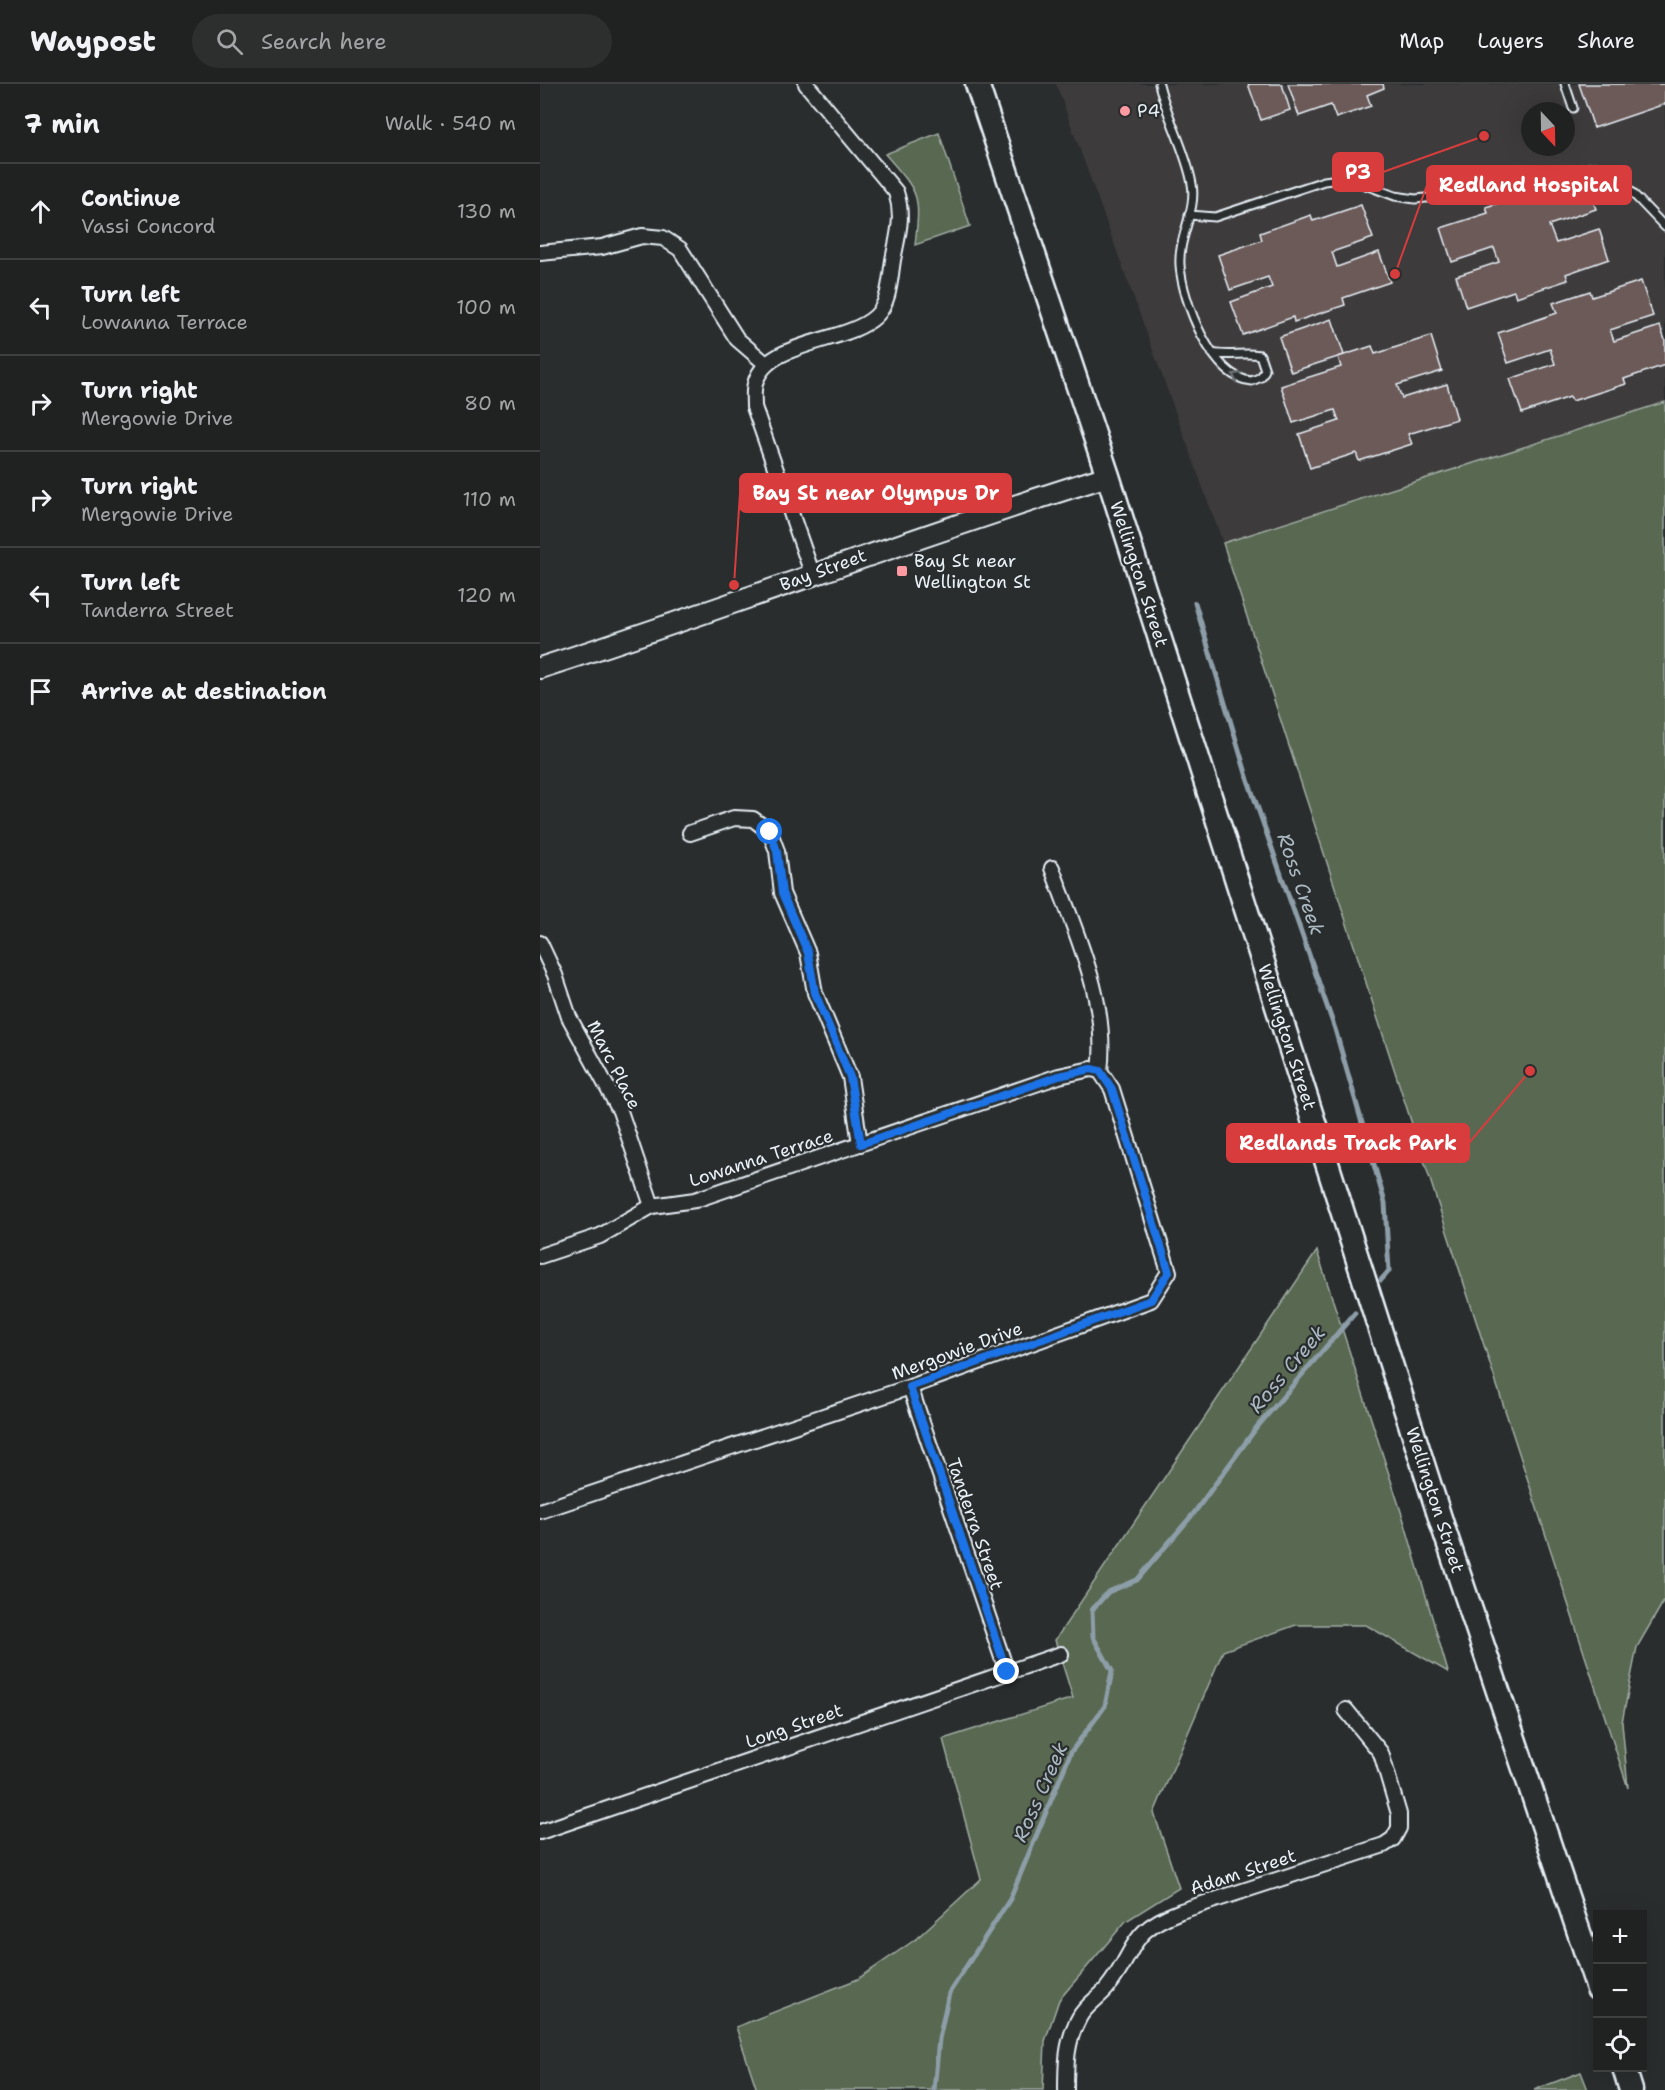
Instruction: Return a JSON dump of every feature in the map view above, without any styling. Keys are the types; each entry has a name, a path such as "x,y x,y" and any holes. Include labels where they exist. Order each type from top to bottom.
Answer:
{"main road":[{"name":"Wellington Street","path":"976,84 1108,476 1442,1524 1593,1974"},
{"path":"1626,2072 1631,2090"}],"street":[{"path":"806,84 896,192 902,211 886,300 876,316 859,327 779,355 766,364 755,383 754,407 812,573"},
{"path":"540,253 602,247 642,236 663,238 680,249 737,339 766,364"},
{"name":"Bay Street","path":"540,668 740,602 812,573 1108,476"},
{"path":"690,833 734,818 753,819 770,832 777,851 782,893 808,953 815,993 850,1077 861,1144"},
{"path":"1052,868 1090,975 1101,1034 1100,1071"},
{"name":"Marc Place","path":"540,943 555,975 569,1017 620,1111 652,1206"},
{"name":"Lowanna Terrace","path":"540,1256 600,1236 652,1206 695,1200 1059,1076 1091,1069 1100,1071"},
{"name":"Mergowie Drive","path":"540,1511 910,1387 1151,1300 1169,1272 1112,1089 1100,1071"},
{"name":"Tanderra Street","path":"910,1387 1007,1672"},
{"name":"Long Street","path":"540,1832 1060,1654"},
{"name":"Adam Street","path":"1066,2090 1067,2052 1079,2017 1107,1989 1144,1929 1160,1919 1181,1911 1384,1845 1393,1839 1399,1828 1400,1814 1381,1753 1346,1710"}],"lane":[{"path":"1159,84 1189,168 1193,187 1189,215 1181,242 1180,266 1202,337 1212,353 1222,366 1243,381 1252,381 1261,377 1265,370 1260,355 1248,353 1224,356 1212,353"},
{"path":"1565,84 1571,102"},
{"path":"1189,215 1215,217 1324,181 1347,178 1395,196 1415,199 1437,197 1503,176 1540,177 1595,167 1619,179 1665,227"}],"shaded area":[{"path":"1056,84 1665,84 1665,402 1223,543"}],"green space":[{"path":"939,133 970,226 915,245 918,214 915,195 905,177 885,154"},
{"path":"1665,402 1665,1599 1637,1647 1622,1722 1628,1788 1223,543"},
{"path":"1317,1251 1405,1524 1448,1672 1366,1625 1296,1625 1223,1651 1154,1813 1179,1888 1126,1921 1059,2000 1045,2041 1043,2090 757,2090 736,2027 858,1979 916,1939 981,1879 943,1739 1073,1698 1055,1640"},
{"path":"1581,2072 1588,2090 1534,2090"}],"building":[{"path":"1248,84 1282,84 1290,110 1261,120"},
{"path":"1288,84 1383,84 1384,88 1367,95 1371,106 1336,118 1331,105 1299,116"},
{"path":"1579,84 1665,84 1665,104 1594,128"},
{"path":"1586,181 1596,209 1549,225 1556,243 1599,229 1609,259 1566,274 1568,280 1516,297 1514,291 1466,307 1456,276 1499,262 1494,248 1452,262 1441,228 1488,213 1486,207 1535,191 1537,197"},
{"path":"1361,205 1373,238 1332,252 1337,267 1379,252 1390,282 1343,298 1345,305 1294,322 1293,317 1243,335 1231,302 1272,287 1268,277 1230,290 1218,255 1262,240 1260,233 1311,215 1313,221"},
{"path":"1641,281 1653,316 1610,330 1614,341 1660,326 1665,340 1665,365 1624,379 1626,384 1572,401 1570,397 1522,413 1510,379 1555,364 1550,349 1508,363 1498,333 1557,313 1553,303 1590,291 1592,297"},
{"path":"1332,319 1344,355 1291,372 1279,337"},
{"path":"1431,336 1442,371 1397,385 1402,398 1447,384 1457,419 1408,434 1412,444 1359,461 1356,453 1310,468 1299,434 1339,421 1335,410 1293,423 1281,386 1341,367 1338,357 1372,346 1375,354"}],"waterway":[{"name":"Ross Creek","path":"1195,603 1248,780 1335,1029 1385,1203 1389,1271 1381,1280"},
{"name":"Ross Creek","path":"934,2090 939,2039 949,1993 1010,1899 1071,1752 1105,1706 1112,1671 1093,1637 1092,1610 1108,1592 1137,1580 1194,1513 1257,1427 1355,1313"}],"place":[{"name":"P4","path":"1125,111"},
{"name":"P3","path":"1484,136"},
{"name":"Redland Hospital","path":"1395,274"},
{"name":"Bay St near Wellington St","path":"902,571"},
{"name":"Bay St near Olympus Dr","path":"734,585"},
{"name":"Redlands Track Park","path":"1530,1071"}],"route":[{"path":"770,832 777,851 782,893 808,953 815,993 850,1077 861,1144 1059,1076 1091,1069 1100,1071 1112,1089 1169,1272 1151,1300 910,1387 1007,1672"}]}
